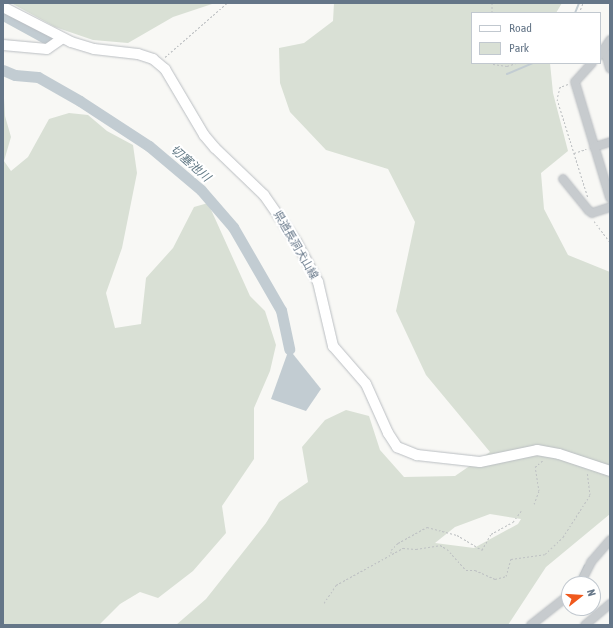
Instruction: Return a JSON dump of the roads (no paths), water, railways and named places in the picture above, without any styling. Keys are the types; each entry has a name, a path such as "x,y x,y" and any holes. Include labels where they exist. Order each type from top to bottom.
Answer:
{"main road":[{"name":"県道長洞犬山線","path":"3,7 63,38 94,49 138,54 159,63 171,76 204,135 215,148 264,195 296,241 318,282 333,346 366,384 388,433 397,447 417,455 480,462 534,450 559,454 589,466 610,472"},
{"path":"3,46 47,49 63,38"}],"street":[{"path":"610,40 602,53 610,68"},
{"path":"591,64 575,82 610,198"},
{"path":"594,147 610,142"},
{"path":"563,179 592,213 610,207"},
{"path":"584,576 591,562 610,540"},
{"path":"531,625 561,601"},
{"path":"585,625 610,604"}],"waterway":[{"path":"575,12 579,3"},
{"path":"3,15 49,40"},
{"path":"507,74 531,64"},
{"name":"切塞池川","path":"3,70 15,75 38,77 80,101 149,146 201,190 233,227 281,310 289,349"},
{"path":"580,576 585,565"}]}
